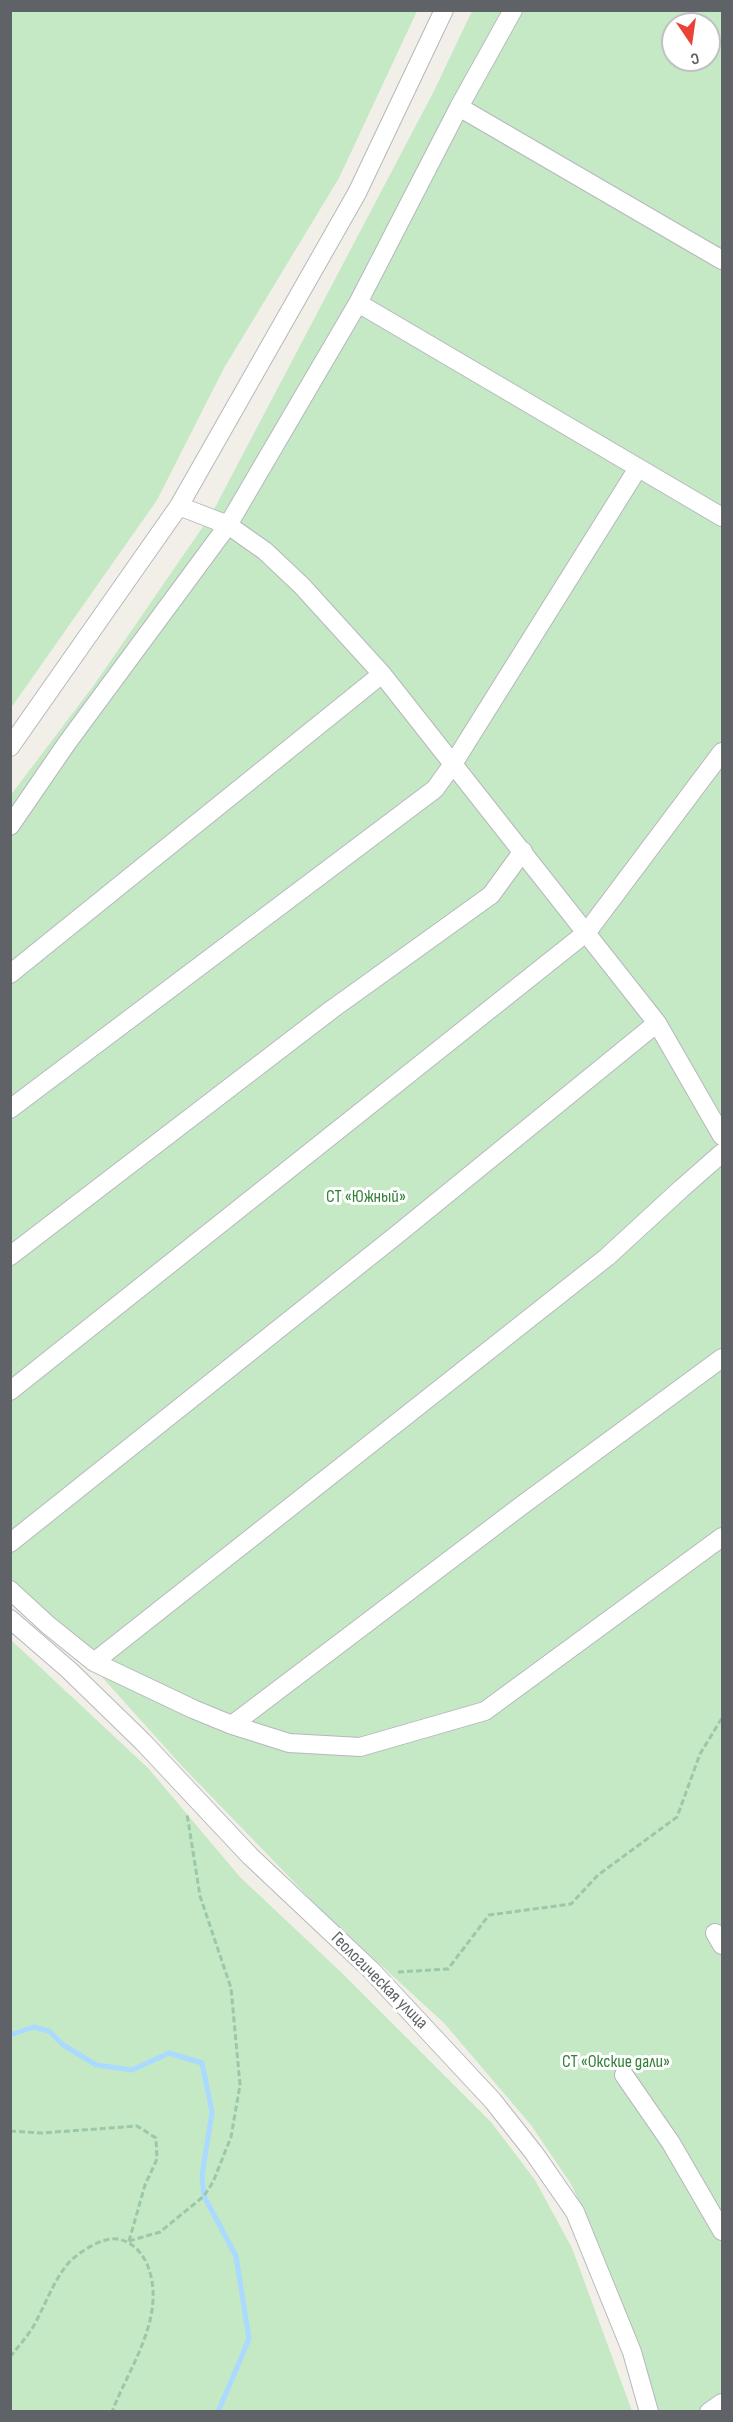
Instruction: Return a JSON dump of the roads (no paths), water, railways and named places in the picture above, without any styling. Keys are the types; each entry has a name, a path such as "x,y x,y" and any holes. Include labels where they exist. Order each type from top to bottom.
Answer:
{"street":[{"path":"10,747 179,506 357,193 444,10"},
{"path":"10,826 67,743 228,525 358,303 459,107 513,10"},
{"path":"459,107 723,260"},
{"path":"358,303 723,517"},
{"path":"10,1109 435,789 453,764 638,468"},
{"path":"179,506 228,525 265,551 302,586 381,674 657,1023 723,1136"},
{"path":"10,974 381,674"},
{"path":"10,1391 587,932 723,752"},
{"path":"10,1256 331,1010 491,895 523,851"},
{"path":"10,1543 399,1233 657,1023"},
{"path":"94,1662 607,1257 681,1188 723,1153"},
{"path":"232,1725 521,1506 723,1358"},
{"path":"10,1590 48,1625 94,1662 232,1725 289,1743 360,1747 485,1711 723,1537"},
{"name":"Геологическая улица","path":"10,1619 69,1670 250,1856 371,1970 494,2101 575,2212 632,2352 649,2412"},
{"path":"624,2075 671,2143 723,2231"},
{"path":"709,2412 723,2403"}],"waterway":[{"path":"10,2035 34,2027 49,2031 62,2044 96,2065 132,2070 169,2053 202,2063 212,2112 202,2176 204,2196 236,2256 249,2339 218,2412"}],"park label":[{"name":"СТ «Южный»","path":"366,1197"},
{"name":"СТ «Окские дали»","path":"616,2062"}]}
